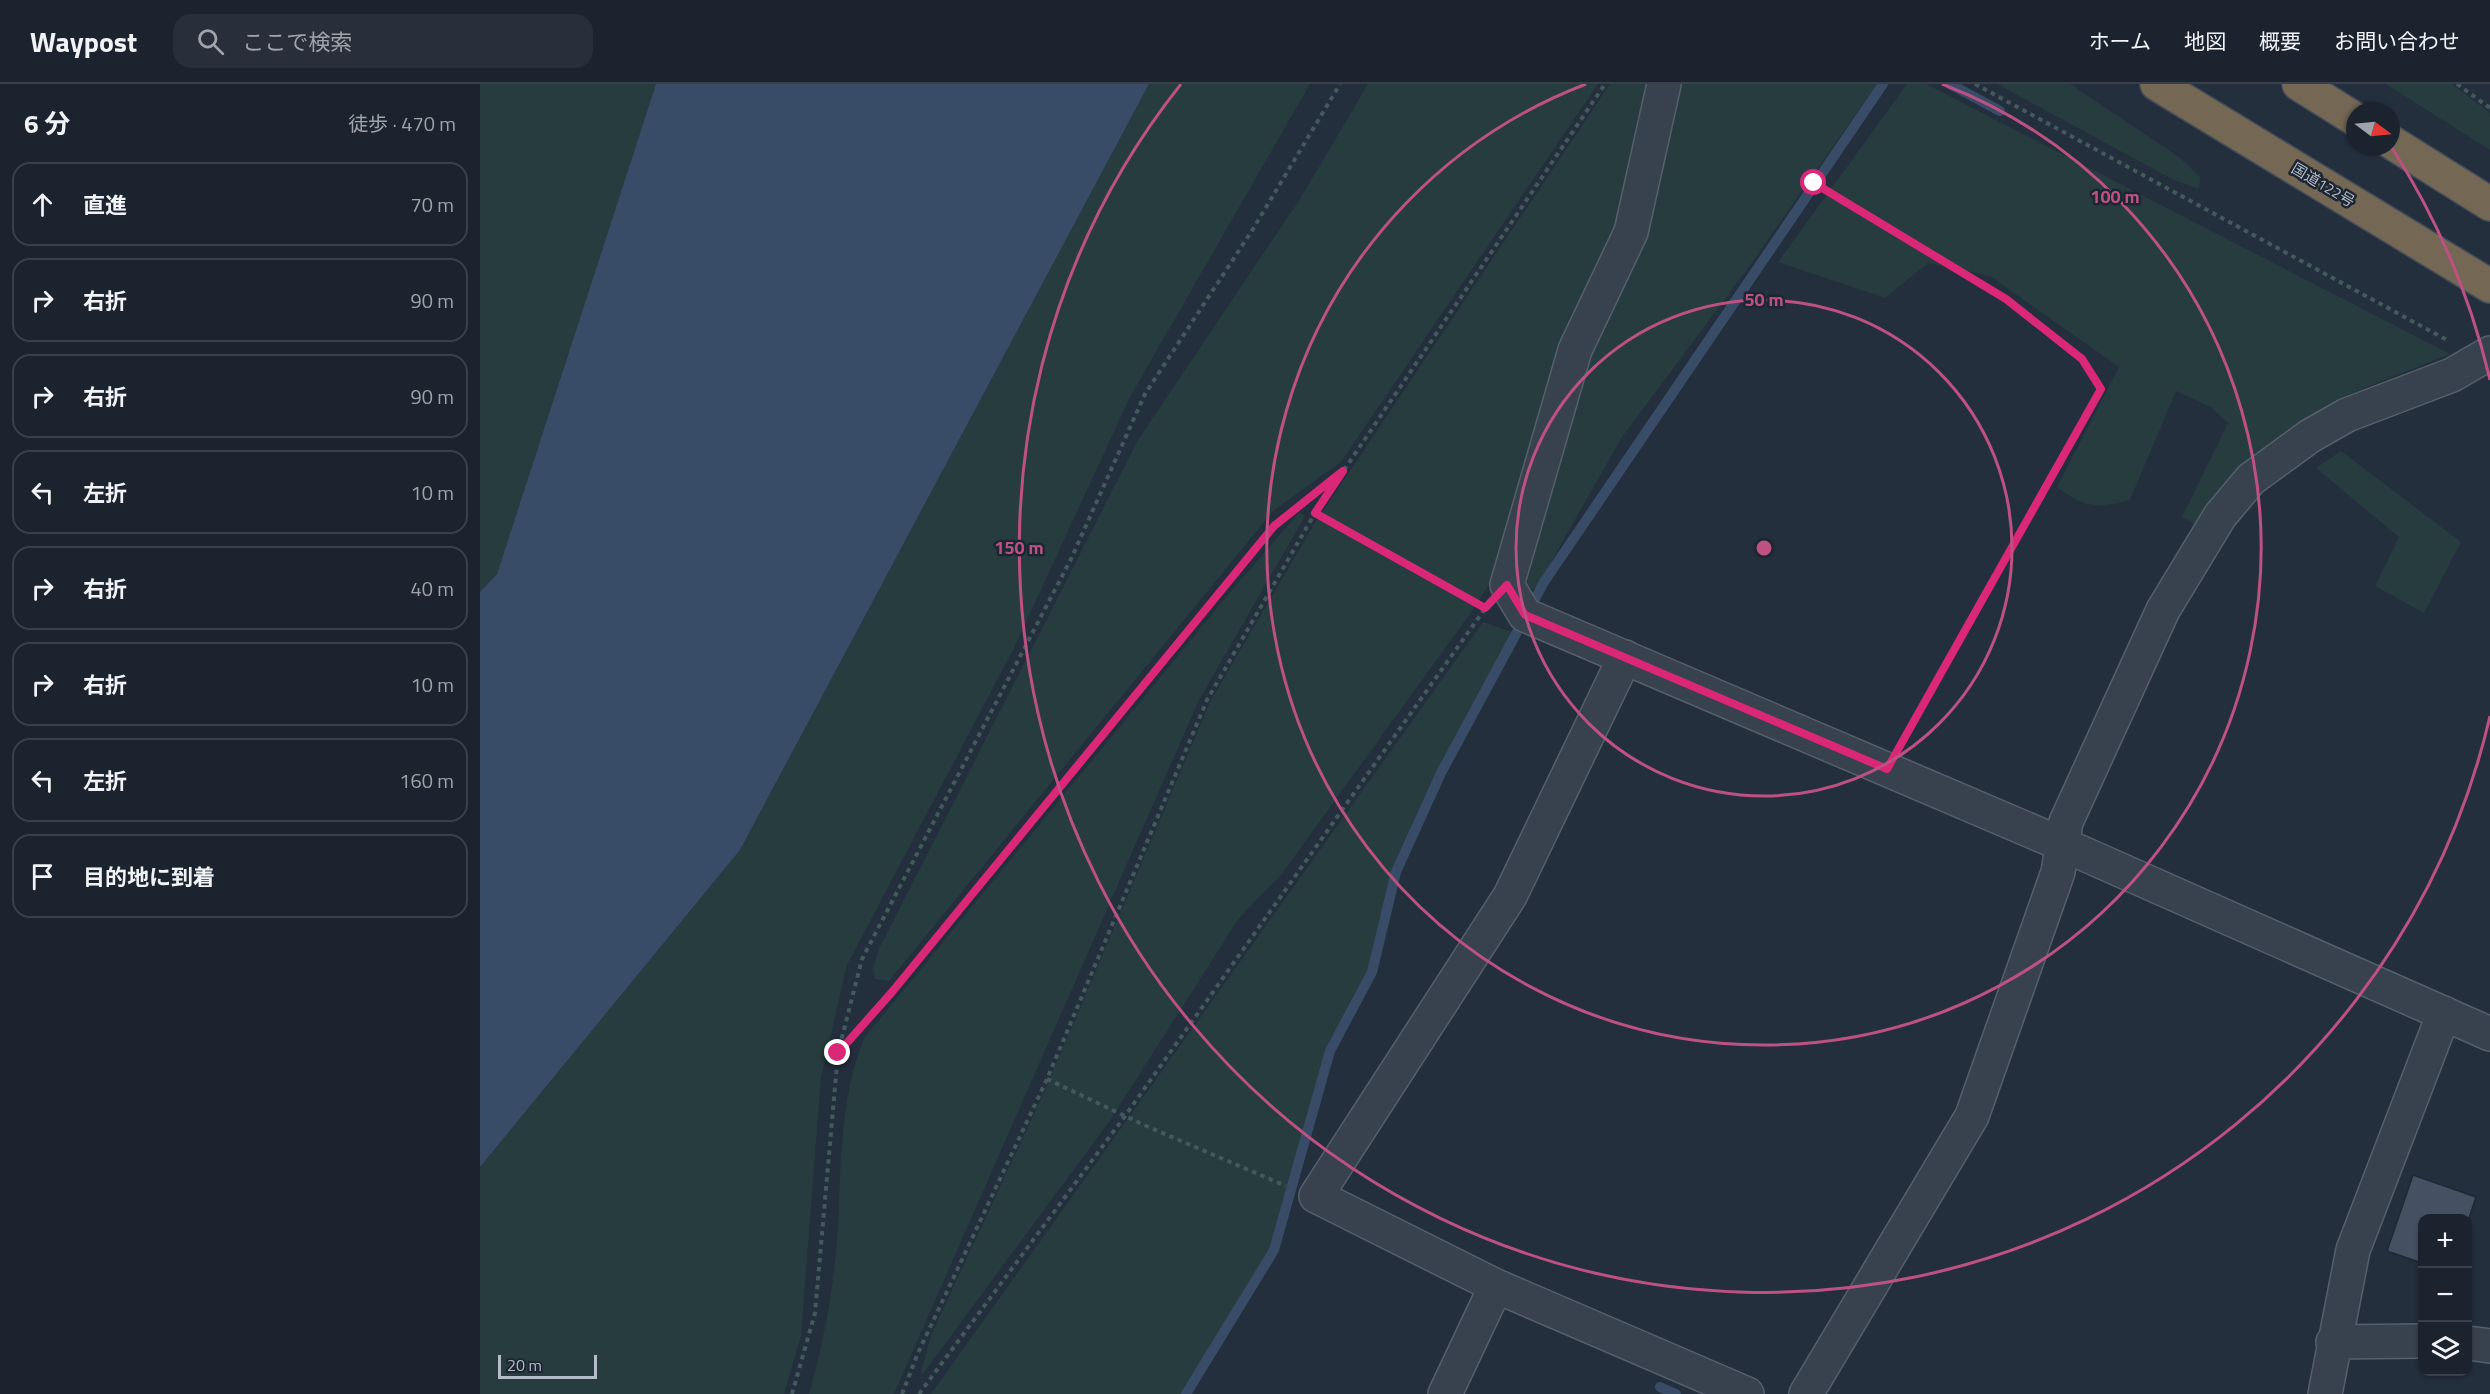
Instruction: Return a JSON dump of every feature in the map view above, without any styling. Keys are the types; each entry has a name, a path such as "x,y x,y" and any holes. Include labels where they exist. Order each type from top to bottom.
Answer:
{"highway":[{"name":"国道122号","path":"2157,84 2490,286"},
{"path":"2300,84 2346,113"},
{"path":"2400,148 2490,204"}],"street":[{"path":"1664,84 1631,232 1575,350 1507,585 1525,615 2064,844 2490,1034"},
{"path":"1806,1394 1972,1116 2058,872 2066,822 2163,610 2220,516 2251,479 2290,449 2347,415 2419,389 2485,356"},
{"path":"1625,657 1510,896 1316,1196 1496,1286 1747,1394"},
{"path":"2325,1394 2333,1342 2353,1250 2444,1013"},
{"path":"1445,1394 1496,1286"},
{"path":"2333,1342 2418,1341"},
{"path":"2472,1344 2490,1346"}],"path":[{"path":"792,1394 815,1313 838,1053 862,959 1071,559 1145,394 1253,229 1340,84"},
{"path":"902,1394 918,1353 1047,1079 1207,700 1315,513 1605,84"},
{"path":"1975,84 2430,330 2485,356"},
{"path":"2457,84 2490,108"},
{"path":"1814,183 2006,299 2082,359 2101,389 1887,769"},
{"path":"838,1053 892,992 1274,526 1343,471"},
{"path":"919,1394 1125,1116 1485,608 1315,513"},
{"path":"1047,1079 1125,1116 1296,1190"}],"green space":[{"path":"480,84 656,84 497,574 480,592"},
{"path":"1149,84 1310,84 1130,397 1014,648 847,965 821,1077 801,1336 784,1394 480,1394 480,1167 740,850"},
{"path":"1368,84 1598,84 1341,462 1273,511 889,981 875,979 873,968 879,949 1138,440 1300,199"},
{"path":"1610,84 1659,84 1624,227 1499,569 1472,611 1281,875 1239,918 1109,1122 922,1375 922,1367 932,1333 1046,1088 1210,702 1313,526"},
{"path":"1676,84 1877,84 1748,268 1622,437 1538,585 1529,592 1525,590 1534,556 1532,527"},
{"path":"1907,84 1926,84 2450,354 2364,388 2271,442 2197,525 2182,517 2228,423 2211,407 2176,391 2130,500 2108,505 2083,503 2057,487 2119,367 1990,276 1928,263 1885,298 1778,262"},
{"path":"1997,84 2070,84 2179,157 2200,177 2199,189 2172,179"},
{"path":"2386,84 2452,84 2490,113 2490,150"},
{"path":"2341,451 2461,542 2424,613 2375,586 2399,537 2316,468"},
{"path":"1300,512 1305,516 1199,700 894,1394 809,1394 823,1337 833,1280 846,1111 856,1061 865,1037 1231,591"},
{"path":"1483,622 1512,632 1438,772 1394,867 1368,970 1326,1051 1271,1248 1183,1394 931,1394"}],"water":[{"path":"656,84 1149,84 740,850 480,1167 480,592 497,574"}],"building":[{"path":"2413,1175 2476,1197 2470,1214 2418,1214 2418,1262 2387,1251"}],"waterway":[{"path":"1186,1394 1274,1250 1330,1051 1372,972 1396,872 1441,773 1544,582 1883,84"},
{"path":"1950,84 2000,111"},
{"path":"1660,1387 1676,1394"}],"route":[{"path":"838,1053 892,992 1274,526 1343,471 1315,513 1485,608 1507,585 1525,615 1887,769 2101,389 2082,359 2006,299 1814,183"}]}
